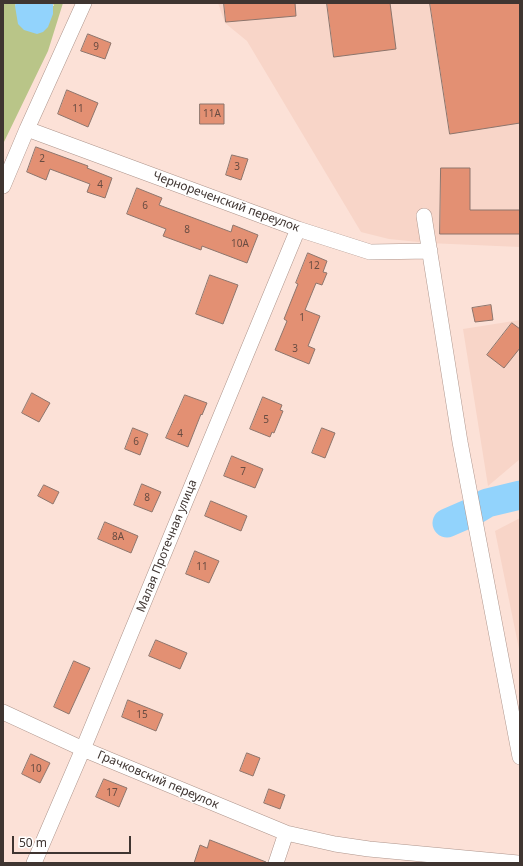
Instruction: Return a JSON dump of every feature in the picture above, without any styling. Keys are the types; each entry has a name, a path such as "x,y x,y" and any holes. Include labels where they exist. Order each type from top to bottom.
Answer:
{"street":[{"path":"3,186 84,3"},
{"name":"Чернореченский переулок","path":"27,129 298,229 370,252 430,251"},
{"path":"424,216 460,442 520,757"},
{"name":"Малая Протечная улица","path":"34,863 83,749 298,229"},
{"name":"Грачковский переулок","path":"3,712 83,749 286,833 335,844 369,849 518,863"},
{"path":"276,863 286,833"}],"shaded area":[{"path":"218,3 520,3 520,247 428,243 389,239 361,232 247,41 225,23"},
{"path":"520,320 520,459 488,486 463,329"},
{"path":"520,518 520,654 495,531"}],"green space":[{"path":"3,3 16,3 15,6 54,6 53,3 63,3 48,51 3,144"}],"water":[{"path":"16,3 53,3 53,14 48,27 43,32 37,34 24,30 18,24 15,6"},
{"path":"520,483 520,506 510,511 498,513 485,504 492,494"}],"building":[{"path":"224,3 295,3 296,16 226,22"},
{"path":"327,3 390,3 396,49 334,57"},
{"path":"430,3 520,3 520,123 450,134"},
{"path":"88,34 111,43 105,59 81,51"},
{"path":"67,90 98,103 88,127 58,114"},
{"path":"200,104 224,104 224,124 200,124"},
{"path":"36,147 88,166 87,168 112,178 105,198 87,192 90,184 50,169 46,180 27,172"},
{"path":"232,155 248,159 241,180 226,175"},
{"path":"441,168 470,168 470,210 520,210 520,234 440,234"},
{"path":"137,188 162,198 159,205 231,232 233,225 258,235 247,263 202,246 201,250 163,236 166,229 127,214"},
{"path":"308,253 327,261 323,272 327,273 322,285 316,283 305,310 320,316 308,346 315,349 309,364 275,350 287,321 284,319"},
{"path":"210,275 238,285 223,324 196,314"},
{"path":"491,305 493,320 475,322 472,308"},
{"path":"512,323 520,329 520,348 504,368 487,355"},
{"path":"32,393 50,403 39,422 22,413"},
{"path":"185,395 207,403 188,447 166,438"},
{"path":"263,397 282,405 280,410 283,411 274,433 272,432 270,437 250,429"},
{"path":"133,428 148,434 140,455 125,449"},
{"path":"322,428 335,433 325,458 312,453"},
{"path":"232,456 263,469 255,488 224,476"},
{"path":"142,484 161,492 152,512 134,505"},
{"path":"44,485 59,492 53,504 38,496"},
{"path":"211,501 247,516 241,531 205,516"},
{"path":"105,522 138,536 131,553 98,539"},
{"path":"195,551 219,561 209,583 186,574"},
{"path":"156,640 187,653 180,669 149,656"},
{"path":"74,661 90,668 69,714 54,707"},
{"path":"128,700 163,714 156,731 122,717"},
{"path":"247,753 260,758 253,776 240,771"},
{"path":"31,754 50,763 40,783 22,774"},
{"path":"104,779 127,788 119,807 96,797"},
{"path":"269,789 285,795 280,809 264,803"},
{"path":"210,840 266,862 194,863 200,845 207,848"}],"waterway":[{"path":"477,509 487,503 520,495"},
{"path":"447,523 470,513"}]}
